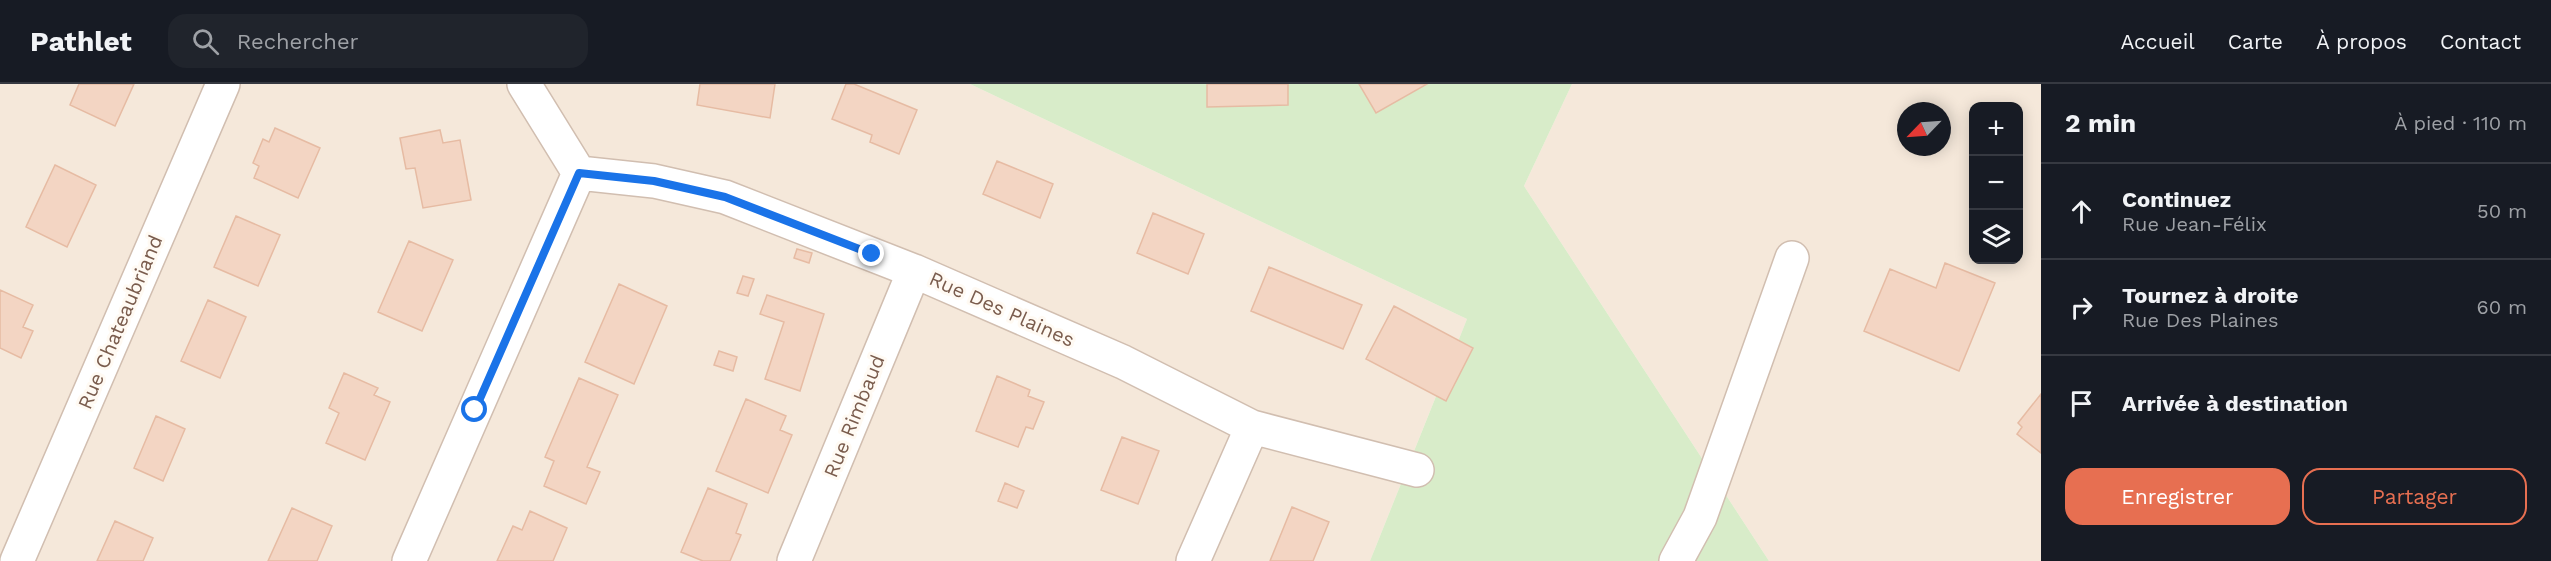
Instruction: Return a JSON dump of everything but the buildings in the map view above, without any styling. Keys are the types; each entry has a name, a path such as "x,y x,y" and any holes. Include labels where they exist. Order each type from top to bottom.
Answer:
{"street":[{"name":"Rue Chateaubriand","path":"16,561 223,84"},
{"path":"409,561 579,173 525,84"},
{"name":"Rue Des Plaines","path":"579,173 654,181 725,197 914,270 1123,362 1252,428 1417,470"},
{"path":"1676,561 1700,517 1792,258"},
{"name":"Rue Rimbaud","path":"794,561 914,270"},
{"path":"1192,561 1252,428"}],"shaded area":[{"path":"0,84 970,84 1467,319 1370,561 0,561"},
{"path":"1572,84 2041,84 2041,561 1769,561 1524,186"}],"green space":[{"path":"970,84 1572,84 1524,186 1769,561 1370,561 1467,319"}],"route":[{"path":"475,410 579,173 654,181 725,197 872,254"}]}
